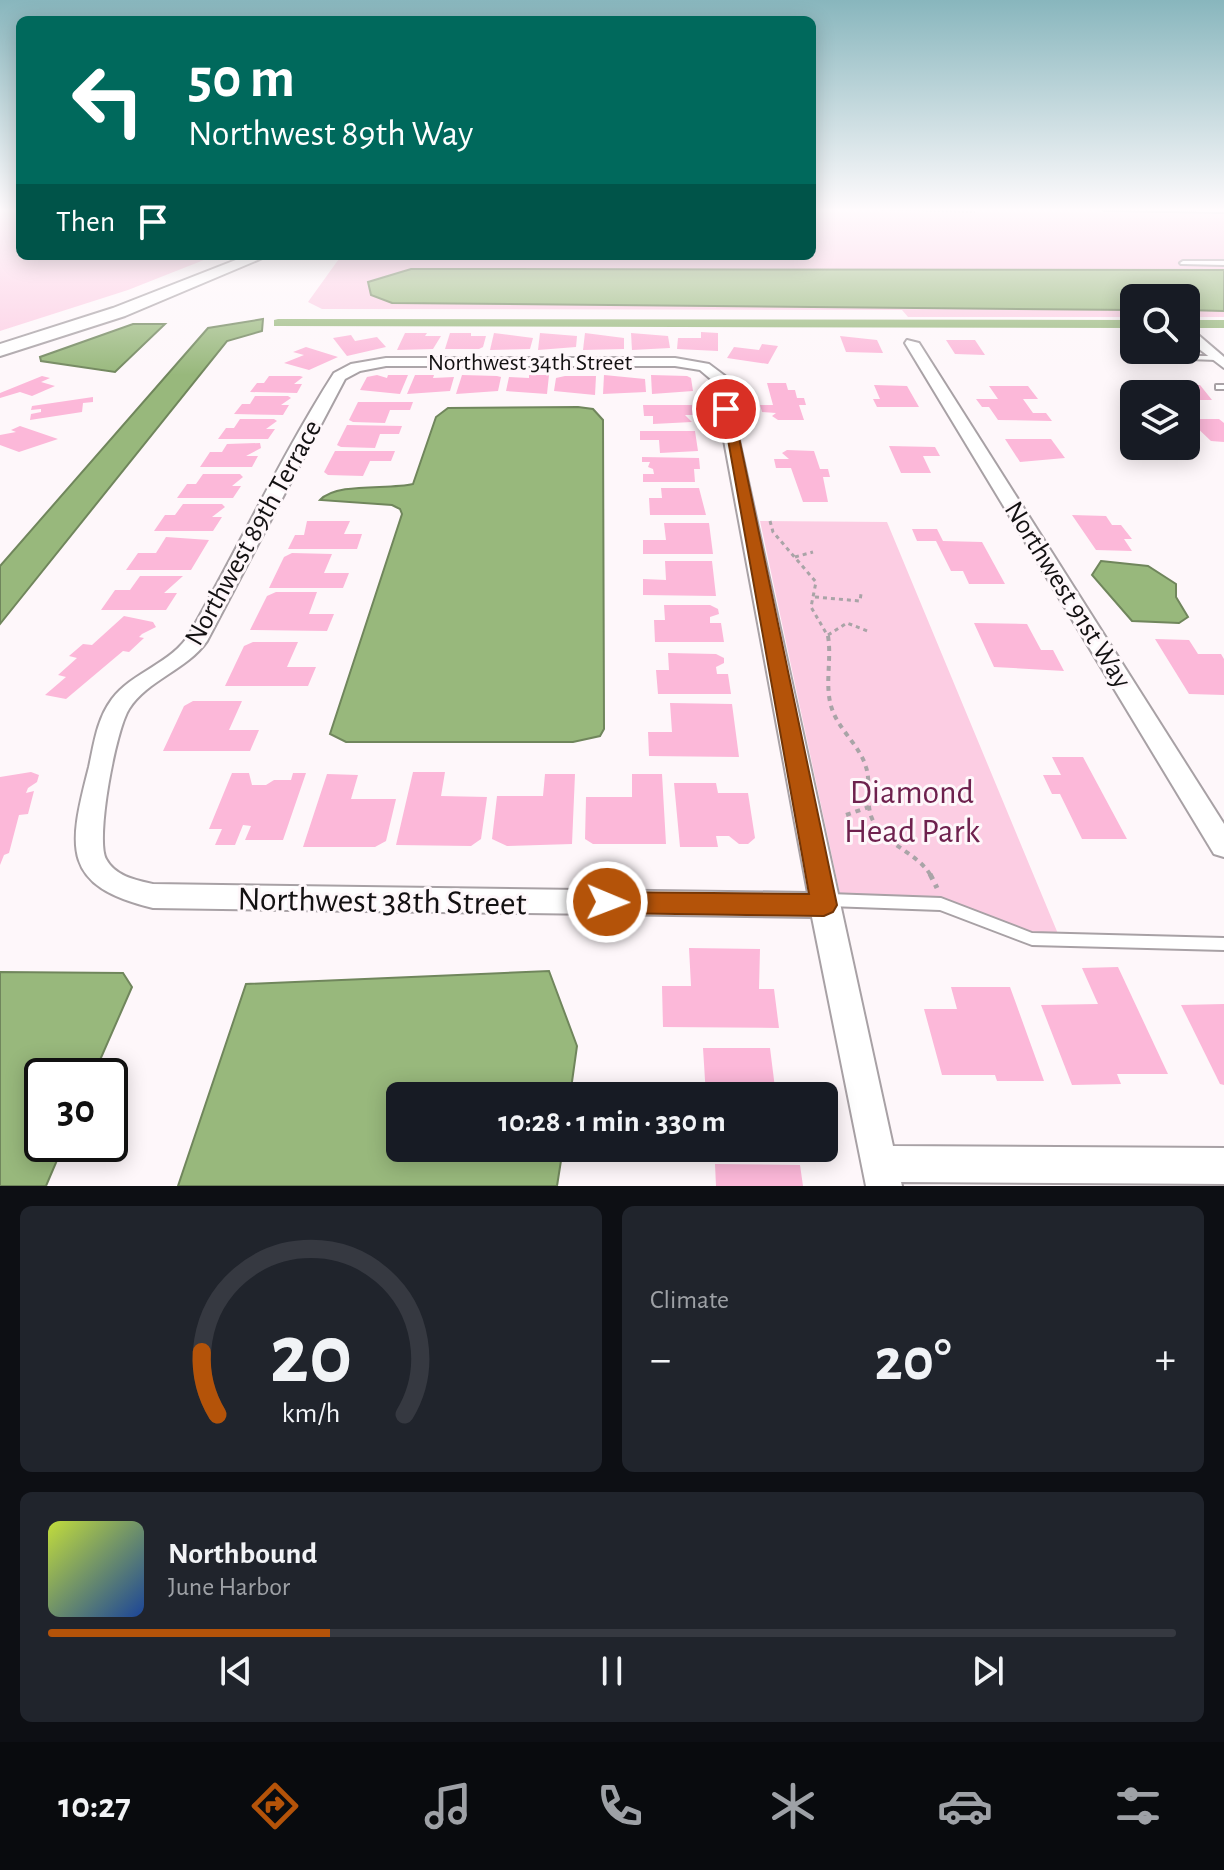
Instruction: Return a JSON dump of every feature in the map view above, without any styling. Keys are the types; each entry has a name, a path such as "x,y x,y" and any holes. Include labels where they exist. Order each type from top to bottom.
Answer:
{"main road":[{"path":"0,336 98,305 204,264"},
{"path":"0,350 132,307 238,264"}],"street":[{"name":"Northwest 91st Way","path":"912,343 1224,846"},
{"path":"1200,344 1220,361"},
{"name":"Northwest 34th Street","path":"356,367 386,362 675,362 704,367 720,379 824,902"},
{"name":"Northwest 89th Terrace","path":"93,867 86,841 93,798 119,706 138,686 173,664 196,641 337,378 356,367"},
{"name":"Northwest 38th Street","path":"93,867 125,890 172,898 824,902"},
{"path":"824,902 882,1175 1224,1166"}],"lane":[{"path":"1200,359 1220,361"},
{"path":"824,902 941,904 1032,939 1224,944"}],"path":[{"path":"770,521 773,532 816,582 812,613 828,635 831,703 860,751 871,792 871,817 889,840 927,869 936,883 941,904"},
{"path":"795,557 813,552"},
{"path":"815,597 857,601 863,599 861,594"},
{"path":"828,635 847,623 870,632"},
{"path":"871,792 886,793 888,802"},
{"path":"846,815 869,807"}],"green space":[{"path":"0,264 193,264 128,290 0,331"},
{"path":"335,264 1224,264 1224,317 1200,317 1200,284 1120,284 1120,317 908,317 902,310 322,309 308,302"},
{"name":"Diamond Head Park","path":"760,521 887,522 1061,941 1032,939 941,904 842,903"}],"shaded area":[{"path":"411,269 1224,270 1224,311 1200,310 1200,284 1120,284 1120,310 392,303 371,295 368,282"},
{"path":"263,319 262,331 227,341 0,624 0,566 208,328"},
{"path":"133,324 165,324 115,372 41,361 40,357"},
{"path":"448,408 593,409 603,420 604,729 600,736 573,742 346,742 330,734 402,514 392,505 320,500 338,491 413,484 436,417"},
{"path":"1101,561 1148,566 1176,584 1176,597 1188,617 1179,623 1132,621 1092,575"},
{"path":"549,971 577,1046 572,1082 386,1082 386,1162 561,1162 557,1186 178,1186 246,984"},
{"path":"0,972 123,973 132,987 101,1058 24,1058 24,1162 56,1162 46,1186 0,1186"}],"building":[{"path":"701,332 718,333 718,351 677,349 678,338 701,338"},
{"path":"405,333 441,336 433,349 397,350"},
{"path":"450,333 486,336 483,347 479,349 445,349"},
{"path":"494,333 533,338 530,349 490,350"},
{"path":"540,333 577,336 576,347 538,350"},
{"path":"585,333 624,338 624,349 583,350"},
{"path":"631,333 668,336 670,348 632,350"},
{"path":"351,335 355,341 377,337 386,347 347,356 333,338"},
{"path":"840,336 877,340 883,353 846,352"},
{"path":"946,340 975,340 985,355 955,354"},
{"path":"762,344 778,346 768,364 727,358 734,347 759,350"},
{"path":"306,347 338,357 309,370 284,363 304,355 293,352"},
{"path":"377,375 387,378 388,375 408,375 400,394 360,390 367,377"},
{"path":"415,375 454,377 450,391 407,394"},
{"path":"462,375 501,377 498,391 456,394"},
{"path":"529,375 549,375 547,394 506,391 509,377 529,378"},
{"path":"604,375 645,379 646,392 603,394"},
{"path":"651,375 687,376 691,378 693,391 652,394"},
{"path":"42,376 50,378 41,382 55,386 32,396 20,392 0,398 0,393"},
{"path":"269,376 303,377 294,384 302,384 297,393 250,392"},
{"path":"596,376 595,395 554,391 556,378"},
{"path":"767,383 786,383 788,390 795,390 797,398 804,398 806,405 799,405 804,420 778,420 772,416 776,413 762,412 760,405 773,405"},
{"path":"874,385 907,386 919,407 877,407 873,399 880,399"},
{"path":"1200,385 1212,400 1200,400"},
{"path":"989,386 1028,386 1038,399 1023,399 1033,413 1046,413 1052,421 998,420 989,407 982,407 976,399 998,399"},
{"path":"255,396 291,398 281,405 289,405 283,415 234,414 242,404 250,404"},
{"path":"93,397 93,402 83,403 82,412 30,420 31,414 41,412 41,409 31,410 32,406"},
{"path":"358,402 413,402 410,410 390,410 385,423 349,420"},
{"path":"643,405 692,405 693,415 685,415 692,422 653,424 653,416 644,416"},
{"path":"240,419 277,421 266,429 275,429 268,439 218,439 226,428 234,428"},
{"path":"1200,419 1219,419 1224,423 1224,442 1211,441 1200,431"},
{"path":"347,425 402,426 399,434 380,434 375,448 341,447 337,445"},
{"path":"20,426 58,439 19,452 0,445 0,435 16,432 11,430"},
{"path":"640,431 695,431 698,451 660,453 659,440 640,440"},
{"path":"1005,439 1051,439 1065,458 1020,462"},
{"path":"260,443 261,448 246,456 258,456 252,467 200,467 210,452 222,452 227,444"},
{"path":"889,446 935,447 940,456 923,456 931,473 901,473"},
{"path":"787,450 814,451 820,469 828,469 830,477 823,477 828,502 803,502 791,468 776,468 774,459 789,459 782,453"},
{"path":"335,451 395,451 391,461 370,461 363,476 328,475 324,472"},
{"path":"642,457 699,458 700,469 694,469 695,482 643,482 643,474 654,474 653,469 648,467 650,462 642,462"},
{"path":"203,474 240,474 243,477 232,486 241,486 233,498 177,498 187,484 196,484"},
{"path":"661,488 699,488 706,515 650,515 649,498 662,498"},
{"path":"183,504 222,504 225,507 212,517 222,517 213,531 154,531 165,515 175,515"},
{"path":"1072,515 1106,516 1112,525 1121,525 1132,539 1124,539 1132,551 1096,550"},
{"path":"307,521 350,521 344,534 362,534 357,549 288,549 295,535 304,535"},
{"path":"664,523 709,523 713,554 643,554 643,540 666,540"},
{"path":"912,529 937,529 943,541 982,542 1005,584 969,584 963,571 951,571 936,541 917,541"},
{"path":"166,537 209,540 191,570 126,570 138,553 156,553"},
{"path":"292,553 332,554 324,573 349,573 343,588 269,588 284,557"},
{"path":"665,561 712,561 716,596 643,595 643,579 666,580"},
{"path":"140,576 183,576 164,593 177,593 166,610 101,610 115,590 130,590"},
{"path":"276,592 317,592 309,614 334,614 327,631 250,630 267,596"},
{"path":"664,605 710,605 718,609 719,614 710,617 710,623 721,623 724,642 655,642 654,620 665,620"},
{"path":"124,616 153,622 156,627 142,634 139,637 144,638 129,652 123,651 66,699 45,695 66,677 58,675 77,658 69,656 83,644 92,645"},
{"path":"974,623 1027,624 1041,650 1053,650 1064,671 994,667"},
{"path":"1155,639 1189,640 1198,654 1221,654 1224,659 1224,695 1189,694"},
{"path":"253,642 298,642 287,667 316,667 308,686 225,686 244,646"},
{"path":"668,653 716,654 724,658 724,663 716,667 717,674 728,674 731,694 658,694 656,670 669,670"},
{"path":"193,701 242,701 229,730 259,730 250,751 163,751 184,706"},
{"path":"670,703 732,704 739,757 649,756 648,732 672,732"},
{"path":"1052,757 1083,757 1127,839 1082,839 1060,794 1052,794 1043,775 1061,775"},
{"path":"31,772 39,775 37,782 26,793 34,791 28,814 19,815 9,853 4,855 0,865 0,777"},
{"path":"413,772 445,772 441,796 487,797 481,839 471,846 396,845"},
{"path":"232,773 249,773 252,785 266,785 274,780 291,780 293,773 306,773 283,840 245,840 251,826 243,825 235,845 215,845 222,829 209,829"},
{"path":"327,774 358,775 351,799 396,799 386,841 375,847 303,847"},
{"path":"545,774 575,774 572,844 507,846 492,839 497,796 543,796"},
{"path":"632,774 662,774 666,844 593,844 585,839 586,797 632,797"},
{"path":"674,783 716,783 718,793 748,793 755,838 748,844 739,844 729,836 716,836 718,847 680,847"},
{"path":"689,948 760,949 759,989 774,989 779,1028 663,1027 662,986 691,986"},
{"path":"1118,967 1168,1074 1117,1074 1121,1084 1072,1085 1041,1005 1098,1004 1082,968"},
{"path":"951,987 1010,987 1044,1081 997,1081 995,1075 942,1075 924,1009 957,1009"},
{"path":"1224,1004 1224,1085 1220,1084 1181,1005"},
{"path":"703,1048 770,1048 774,1082 705,1082"},
{"path":"715,1164 800,1165 803,1186 716,1186"}],"waterway":[{"path":"278,323 1120,324"},
{"path":"1200,324 1224,324"}],"route":[{"path":"607,902 824,905 726,409"}]}
